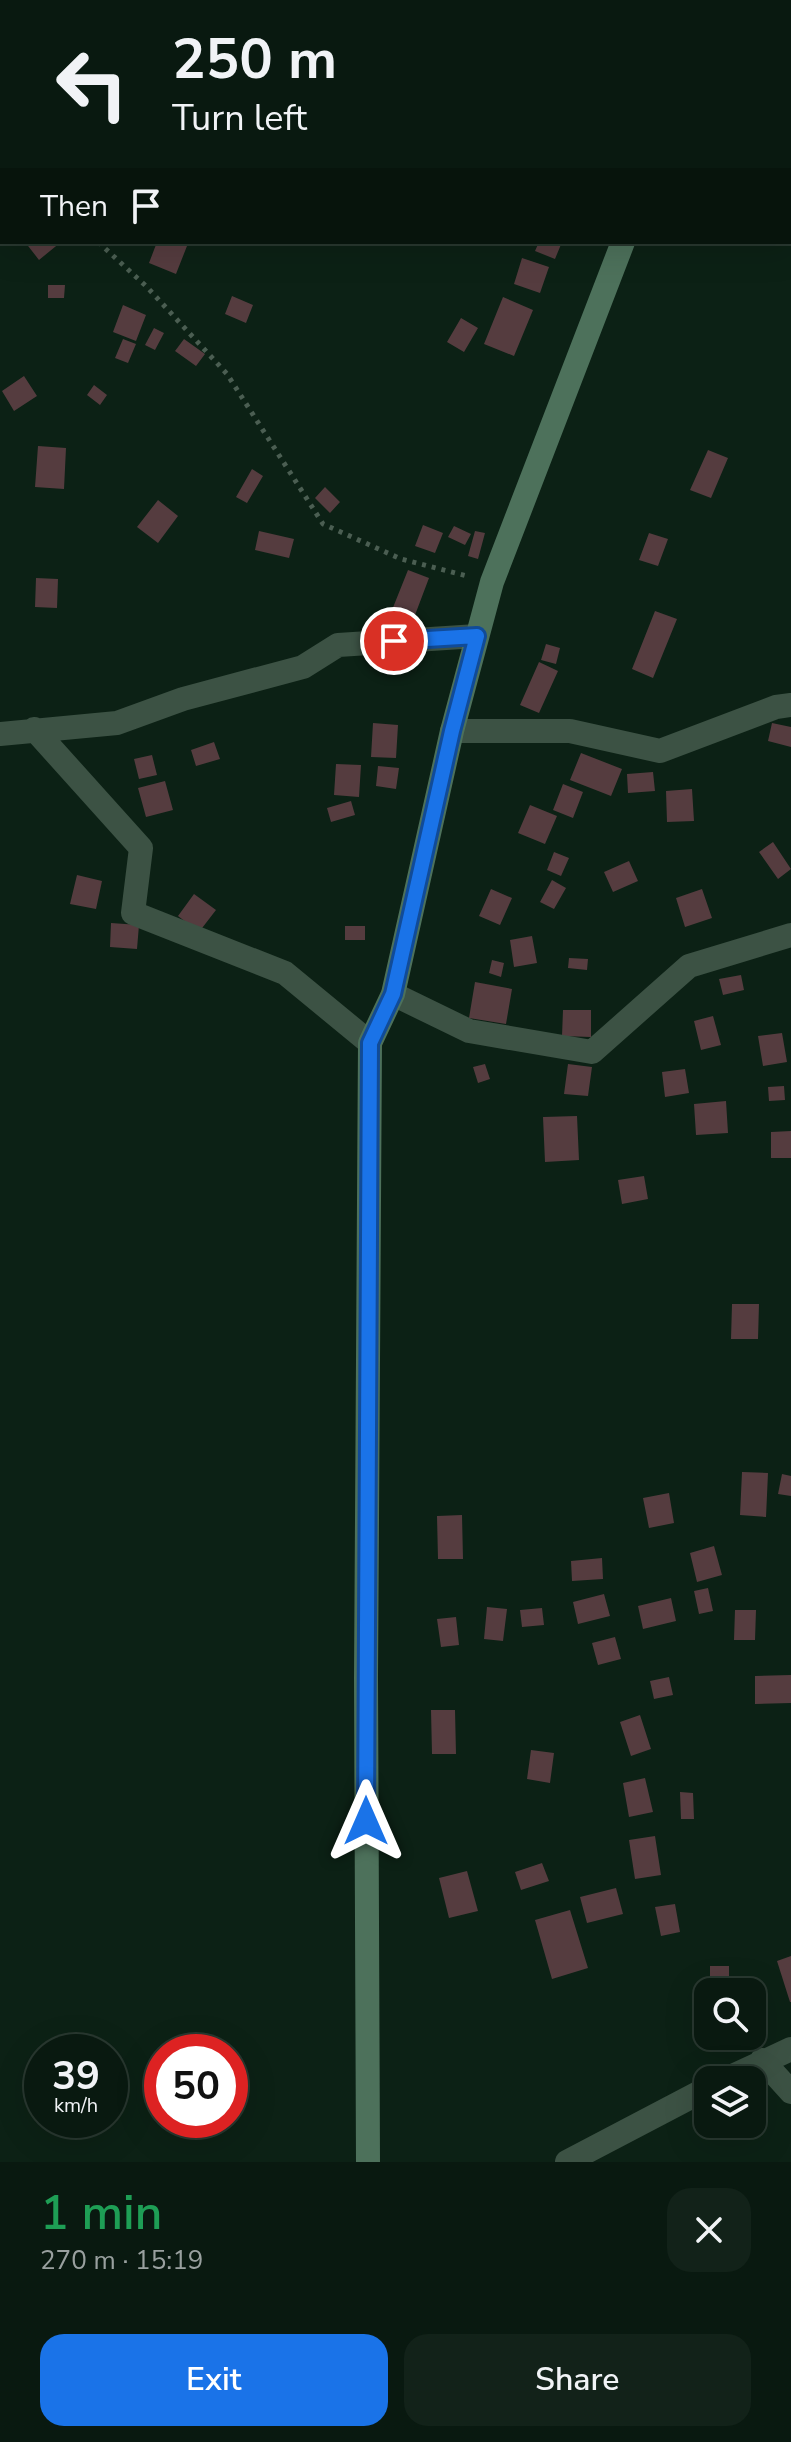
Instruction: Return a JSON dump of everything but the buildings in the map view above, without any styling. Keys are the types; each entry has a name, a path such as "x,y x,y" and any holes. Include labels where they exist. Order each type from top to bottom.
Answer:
{"main road":[{"path":"368,2162 366,1631 370,1043 393,994 452,731 492,582 622,244"}],"street":[{"path":"0,734 117,723 183,699 303,667 338,645 477,636"},
{"path":"452,731 570,731 660,751 776,707 791,705"},
{"path":"34,729 141,848 133,913 285,973 370,1043"},
{"path":"393,994 469,1031 592,1052 689,966 791,935"},
{"path":"751,2066 791,2049"},
{"path":"762,2060 791,2092"},
{"path":"567,2162 694,2095"}],"path":[{"path":"100,244 146,286 227,374 323,524 401,559 492,582"}],"route":[{"path":"366,1821 370,1043 393,994 452,731 477,636 394,641"}]}
